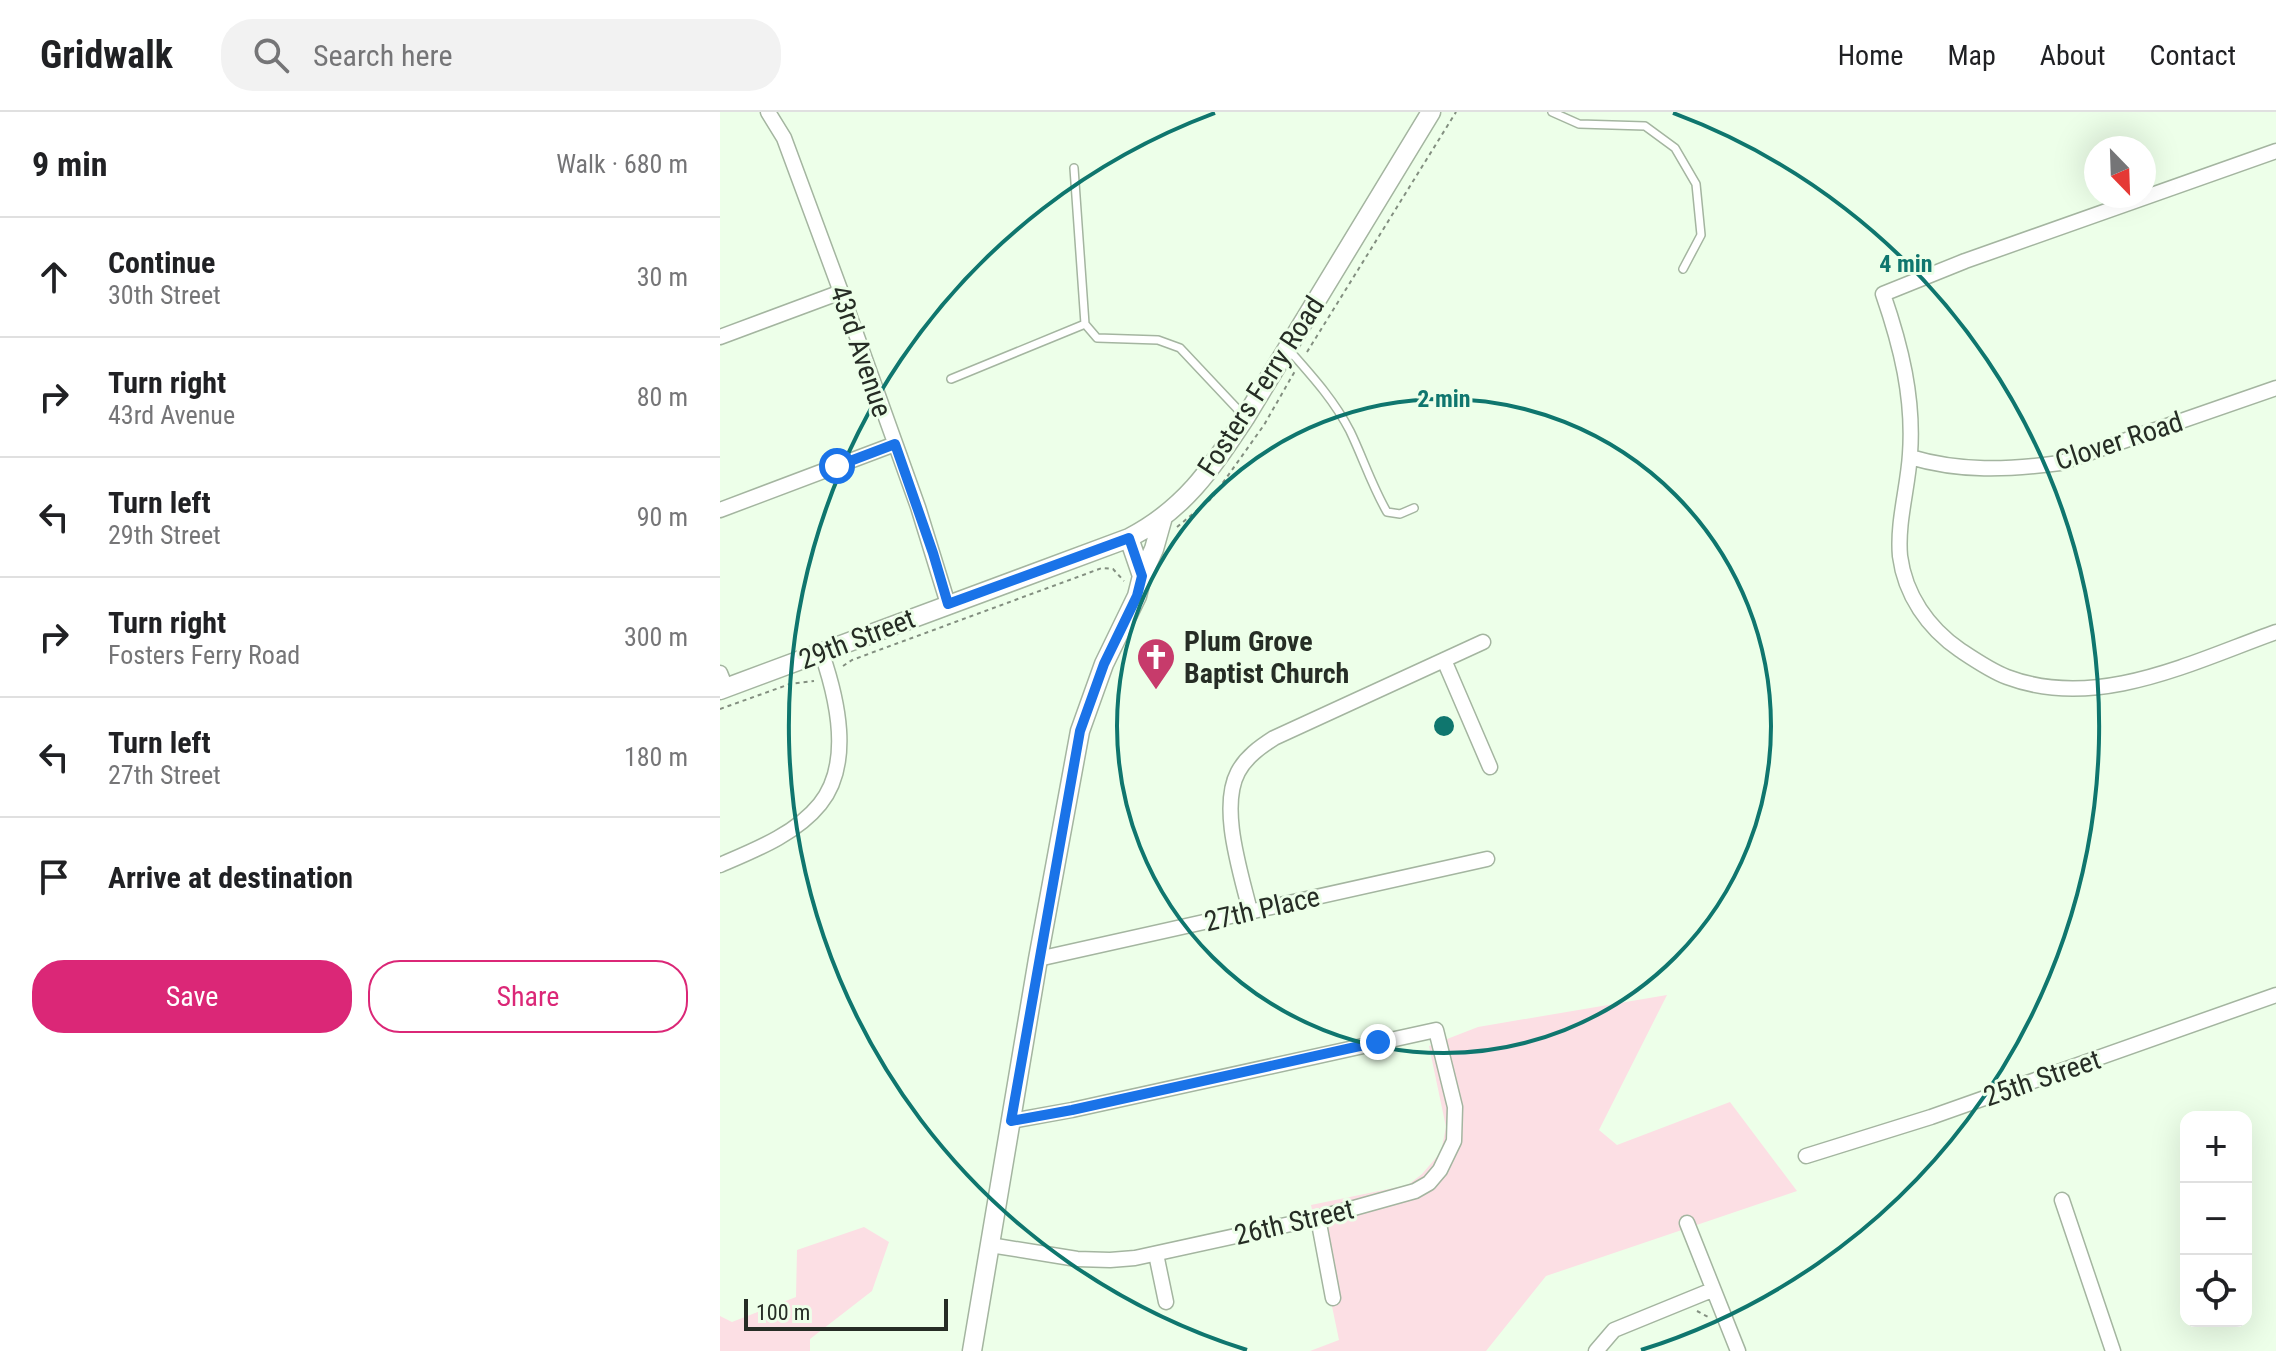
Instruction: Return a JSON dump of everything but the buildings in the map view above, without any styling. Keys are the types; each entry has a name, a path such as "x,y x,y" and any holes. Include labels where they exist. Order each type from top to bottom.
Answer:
{"street":[{"name":"43rd Avenue","path":"768,112 784,138 841,292 926,530 948,604"},
{"name":"Fosters Ferry Road","path":"1129,538 1175,508 1198,484 1245,418 1431,112"},
{"path":"2276,151 1965,261 1883,294 1900,344 1912,424 1900,558 1909,589 1935,631 1975,660 2005,676 2069,690 2118,685 2276,632"},
{"path":"720,337 841,292"},
{"name":"Clover Road","path":"1910,457 1940,466 1978,469 2060,463 2276,388"},
{"path":"720,510 895,444"},
{"path":"1133,580 1154,549 1163,517"},
{"path":"972,1351 1080,731 1104,664 1137,596 1129,538"},
{"name":"29th Street","path":"722,684 822,654 1129,538"},
{"path":"1250,911 1230,807 1237,773 1246,759 1274,738 1483,642"},
{"path":"720,865 768,844 796,826 820,805 834,775 838,726 822,654"},
{"path":"1444,660 1490,767"},
{"name":"27th Place","path":"1038,959 1487,859"},
{"name":"25th Street","path":"1806,1156 1931,1117 2276,995"},
{"name":"26th Street","path":"990,1245 1077,1259 1110,1260 1156,1254 1318,1218 1400,1196 1429,1183 1449,1156 1456,1124 1449,1075 1436,1030 1011,1121"},
{"path":"2062,1200 2113,1351"},
{"path":"1318,1218 1333,1298"},
{"path":"1687,1223 1738,1351"},
{"path":"1156,1254 1166,1302"},
{"path":"1596,1351 1614,1330 1712,1290"}],"lane":[{"path":"1552,112 1579,124 1645,126 1675,148 1696,184 1701,235 1683,269"},
{"path":"1074,168 1085,324 1097,338 1158,340 1180,348 1245,418"},
{"path":"951,379 1085,324"},
{"path":"1287,349 1329,395 1351,433 1372,486 1387,512 1400,514 1414,508"}],"path":[{"path":"720,709 790,684 804,684 838,674 845,663 852,660 1102,568 1109,568 1133,580"},
{"path":"1688,1312 1696,1311 1710,1319"}],"shaded area":[{"path":"1667,995 1599,1130 1617,1145 1730,1102 1797,1191 1546,1276 1486,1351 1310,1351 1339,1340 1311,1205 1408,1185 1441,1152 1446,1127 1429,1046 1478,1027"},
{"path":"864,1227 889,1242 872,1291 810,1339 810,1351 720,1351 720,1316 732,1322 796,1297 797,1250"}],"place":[{"name":"Plum Grove Baptist Church","path":"1156,691"}],"route":[{"path":"837,466 895,444 948,604 1129,538 1142,576 1137,596 1104,664 1080,731 1011,1121 1378,1042"}]}
